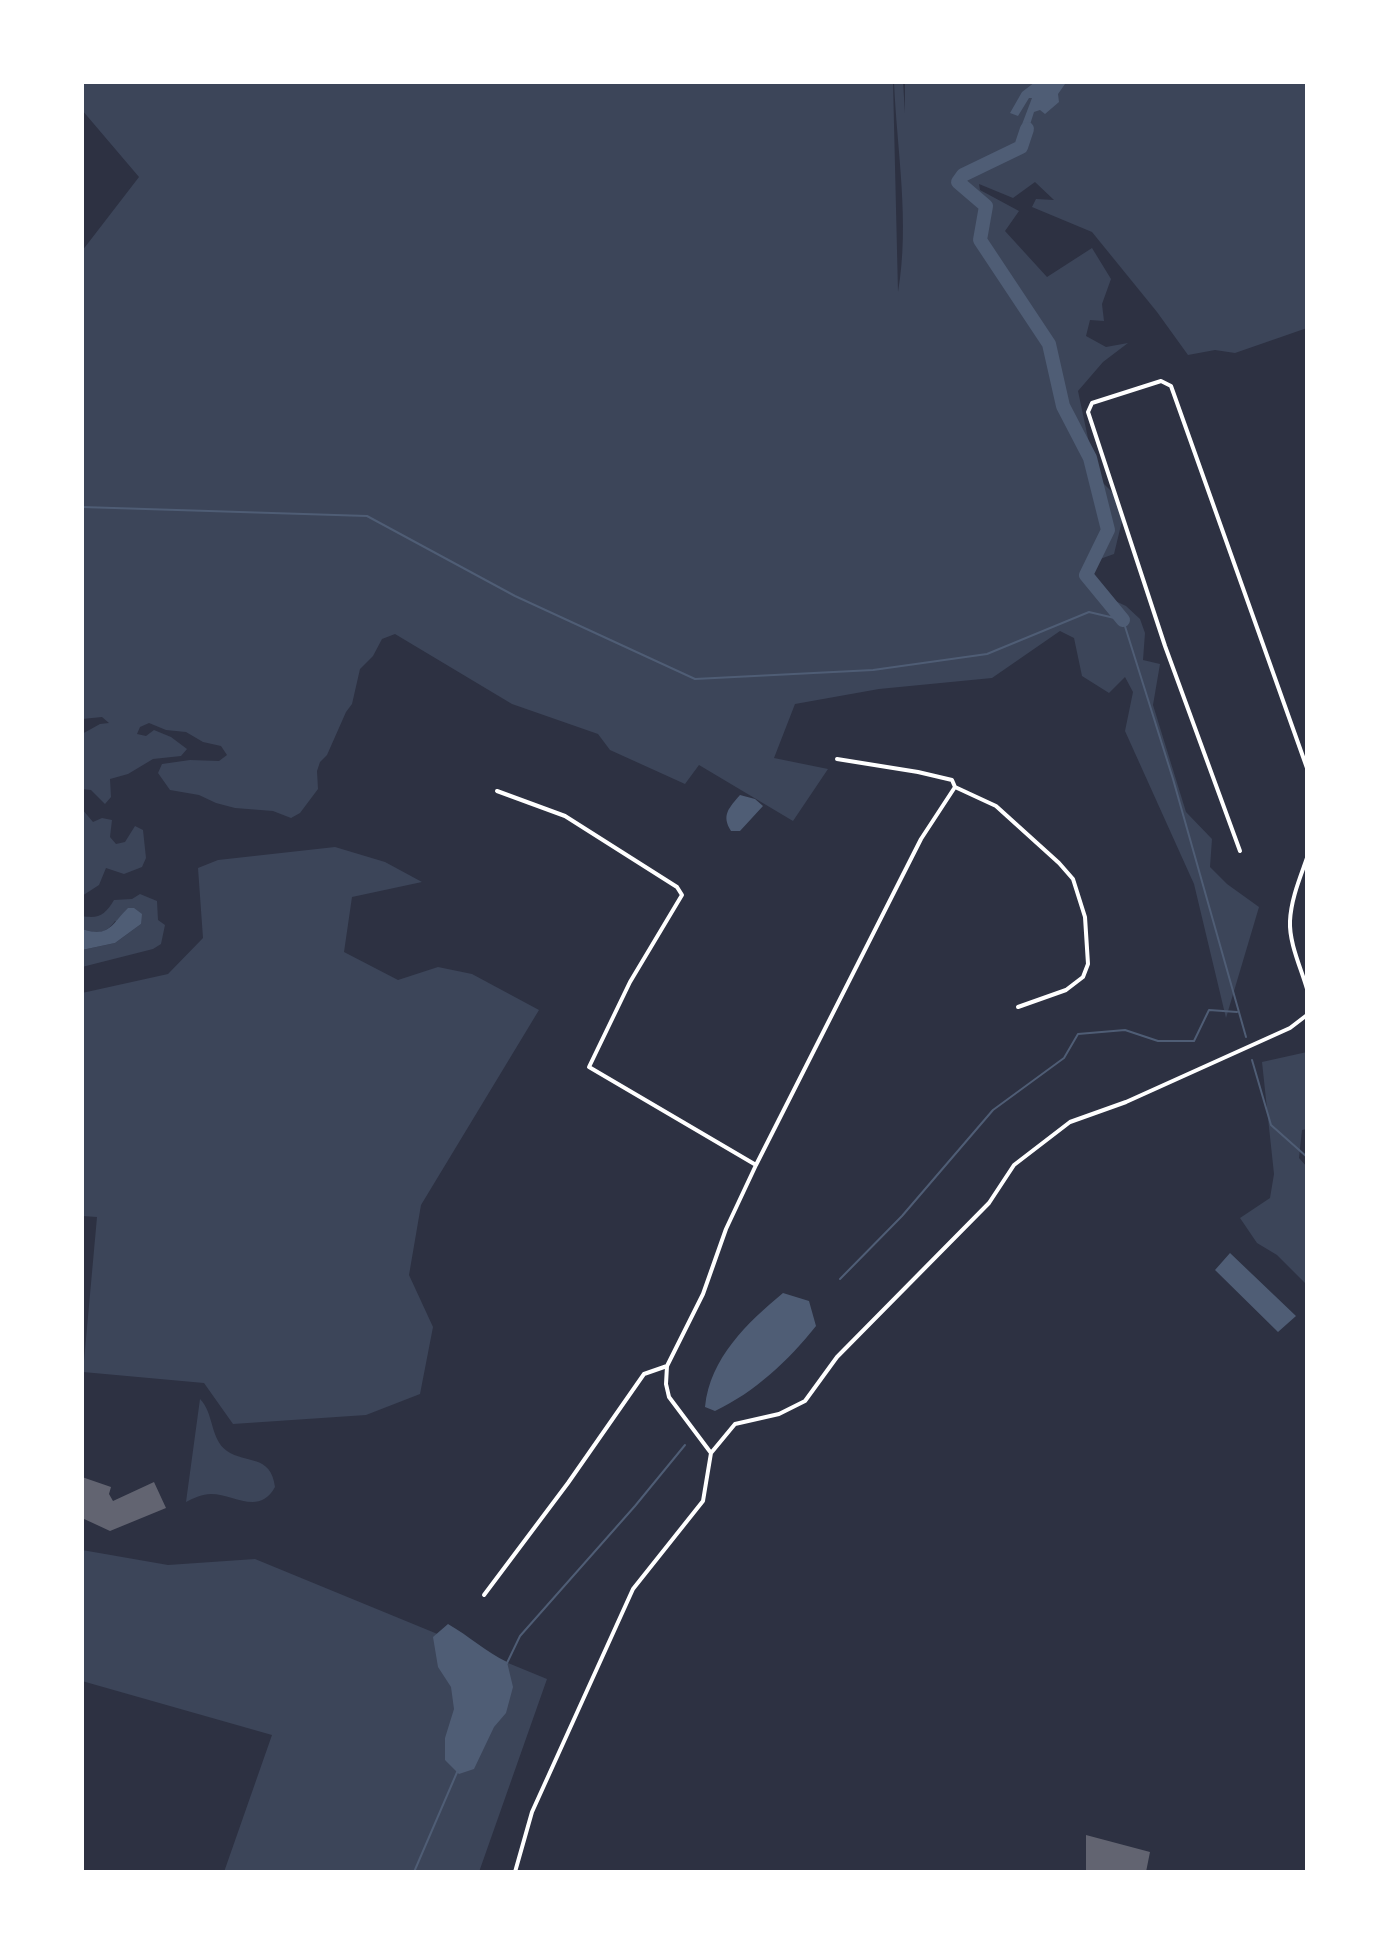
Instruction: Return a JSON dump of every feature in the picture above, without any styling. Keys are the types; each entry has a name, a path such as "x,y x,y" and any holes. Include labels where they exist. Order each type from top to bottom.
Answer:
{"street":[{"path":"1240,851 1165,646 1088,412 1092,403 1161,381 1171,386 1307,768"},
{"path":"837,759 952,780 955,787 996,806 1073,879 1085,917 1088,964 1083,977 1066,990 1018,1007"},
{"path":"711,1453 669,1397 667,1366 703,1294 726,1229 756,1165 921,839 955,787"},
{"path":"497,791 565,816 677,887 682,895 681,902 630,982 589,1067 756,1165"},
{"path":"1307,858 1295,893 1290,921 1292,939 1307,989"},
{"path":"515,1872 532,1812 633,1589 703,1501 711,1453 735,1424 779,1414 805,1401 837,1357 989,1203 1014,1165 1070,1122 1126,1102 1290,1028 1307,1015"},
{"path":"484,1595 644,1374 667,1366"}],"shaded area":[{"path":"82,82 893,82 898,292 903,213 894,82 903,82 905,113 905,82 1307,82 1307,328 1235,353 1215,350 1188,355 1092,232 1032,207 1036,199 1054,200 1035,182 1013,198 979,184 980,190 1019,211 1005,231 1047,277 1092,248 1111,279 1102,304 1104,321 1090,320 1086,336 1106,347 1128,343 1103,362 1078,391 1096,476 1114,494 1122,521 1114,554 1086,564 1109,598 1126,606 1140,619 1145,633 1143,660 1160,664 1153,705 1186,812 1212,839 1210,867 1227,884 1259,907 1226,1018 1194,884 1125,731 1133,692 1125,677 1109,693 1082,676 1074,638 1060,631 992,678 879,689 795,704 774,758 828,769 793,821 699,765 685,784 610,750 598,734 512,704 395,634 382,639 373,656 360,669 352,704 327,755 320,762 318,789 300,813 291,818 273,811 235,808 199,795 170,790 158,773 162,764 190,760 219,761 227,755 221,746 203,742 186,732 166,730 149,723 140,727 137,734 146,736 154,730 171,737 187,749 181,756 153,759 128,774 110,779 111,797 105,804 91,790 82,789 82,734 100,724 109,723 102,717 82,719 82,251 139,177 82,110"},
{"path":"1035,82 1065,84 1058,94 1059,102 1045,114 1040,110 1034,112 1023,147 1018,146 1021,127 1032,98 1018,116 1010,113 1022,92"},
{"path":"740,795 755,799 763,806 740,831 731,831 727,816"},
{"path":"82,809 93,822 102,818 112,820 110,837 116,844 125,842 135,826 143,830 146,858 142,867 124,874 106,868 99,885 82,896"},
{"path":"335,847 385,862 422,882 352,897 344,952 398,980 438,967 472,974 539,1010 421,1205 409,1275 433,1327 420,1394 366,1415 233,1424 204,1383 83,1372 97,1217 82,1216 82,993 168,974 203,938 198,868 218,860"},
{"path":"140,894 157,901 158,920 165,925 161,944 153,949 82,967 82,950 115,943 141,924 115,921 105,931 92,932 82,929 82,916 97,916 114,900 132,899"},
{"path":"128,908 142,914 141,924 115,943 82,950 82,929 104,931"},
{"path":"1307,1052 1307,1129 1302,1130 1299,1158 1307,1167 1307,1285 1277,1255 1257,1243 1240,1218 1270,1198 1274,1174 1262,1062"},
{"path":"1230,1253 1296,1316 1278,1332 1215,1270"},
{"path":"783,1293 809,1301 816,1326 757,1385 715,1411 705,1407 708,1389 722,1357 744,1329"},
{"path":"200,1399 222,1446 234,1455 268,1469 275,1487 269,1496 254,1502 211,1494 186,1502"},
{"path":"82,1550 168,1565 255,1559 547,1679 479,1872 224,1872 272,1735 82,1681"},
{"path":"448,1624 507,1662 513,1687 506,1713 494,1727 474,1769 459,1774 445,1760 445,1738 454,1709 451,1687 438,1667 433,1637"}],"building":[{"path":"82,1477 111,1487 109,1494 113,1501 154,1482 166,1508 110,1531 82,1518"},
{"path":"1086,1835 1150,1852 1146,1872 1086,1872"}],"waterway":[{"path":"1027,129 1021,147 963,175 958,182 986,206 980,240 1049,344 1063,406 1090,458 1108,530 1086,575 1123,620"},
{"path":"82,507 367,516 515,596 695,679 873,670 987,654 1089,612 1123,620 1173,779 1246,1037"},
{"path":"840,1279 902,1216 993,1110 1064,1058 1078,1034 1125,1030 1158,1041 1194,1041 1209,1010 1237,1012"},
{"path":"1252,1060 1271,1125 1307,1157"},
{"path":"507,1663 520,1636 685,1445"},
{"path":"414,1872 458,1770"}]}
